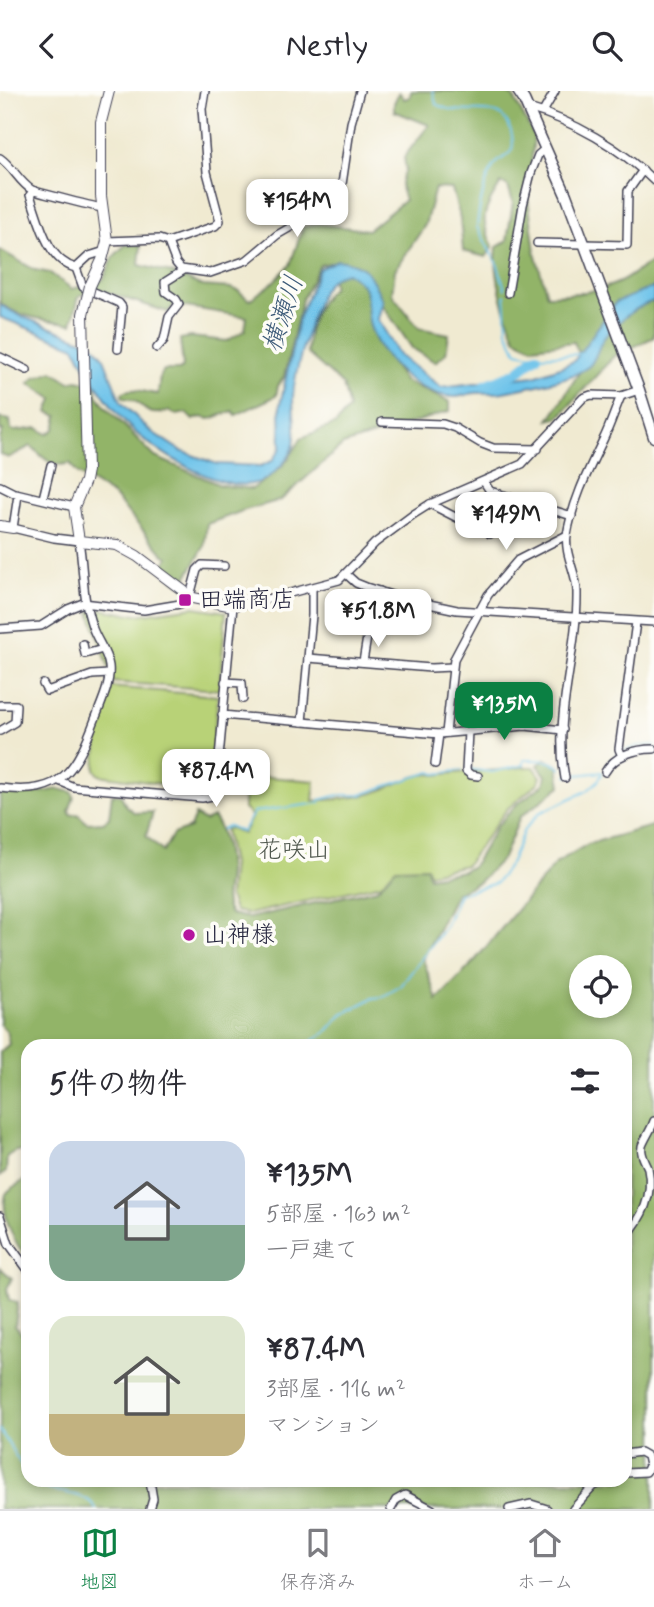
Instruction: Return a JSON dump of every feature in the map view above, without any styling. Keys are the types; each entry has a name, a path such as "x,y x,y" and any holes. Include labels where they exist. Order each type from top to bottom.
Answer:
{"main road":[{"path":"518,91 546,148 639,390 654,437"}],"street":[{"path":"0,788 24,790 59,781 82,754 107,687 109,664 92,626 82,585 74,507 85,481 86,470 83,314 90,286 106,246 101,122 109,91"},
{"path":"76,268 106,246 159,239 168,242 215,226 220,221 207,172 202,109 205,91"},
{"path":"168,242 176,263 184,270 210,273 247,260 277,235 303,220 341,191 351,123 360,91"},
{"path":"543,112 555,91"},
{"path":"528,108 543,112 604,142 624,154 654,181"},
{"path":"508,293 531,173 538,155 546,148"},
{"path":"0,158 34,191 103,208"},
{"path":"537,243 627,245 628,191 643,170"},
{"path":"34,191 30,195 52,251 63,263 76,268"},
{"path":"76,268 83,287 114,300 122,307 118,349"},
{"path":"157,348 163,343 169,317 179,304 177,299 166,292 165,282 184,270"},
{"path":"0,357 27,370"},
{"path":"0,526 54,538 110,543 127,550 192,597 233,606 333,583 346,574 375,543 430,504 516,468 538,449 583,398 591,395 621,396 639,390"},
{"path":"565,778 561,751 565,686 578,589 568,555 567,535 584,476 603,441 621,396"},
{"path":"382,422 443,424 493,448 538,449"},
{"path":"43,498 51,464"},
{"path":"484,482 491,491 572,516"},
{"path":"0,487 74,507"},
{"path":"430,504 473,526 491,491"},
{"path":"13,528 19,498 16,493"},
{"path":"490,534 508,497"},
{"path":"435,765 443,733 452,667 478,611 518,560 567,535"},
{"path":"0,629 41,626 74,606 86,603 144,610 180,604 192,597 197,570 202,565 224,566"},
{"path":"346,574 356,583 446,609 654,622"},
{"path":"302,722 312,588"},
{"path":"363,662 369,625 380,591"},
{"path":"59,781 74,786 208,798 214,794 233,606"},
{"path":"621,753 636,622"},
{"path":"83,644 85,654 103,649"},
{"path":"308,658 448,669 452,667"},
{"path":"43,684 47,691 92,675 109,674"},
{"path":"225,682 242,683 243,699"},
{"path":"523,726 531,693"},
{"path":"0,705 16,705 15,722 0,731"},
{"path":"222,715 443,733 523,726 563,730"},
{"path":"468,731 466,771 478,776"},
{"path":"605,772 621,753 654,749"},
{"path":"632,1230 642,1219 650,1198 651,1184 642,1146 650,1135 654,1121"},
{"path":"0,1216 9,1244 21,1261"},
{"path":"632,1453 640,1452 647,1456 649,1466 646,1472 632,1473"},
{"path":"150,1509 153,1499 151,1487"},
{"path":"573,1509 593,1487"},
{"path":"391,1509 396,1500 405,1495 432,1509"},
{"path":"509,1509 531,1504 547,1509"}],"green space":[{"path":"411,91 501,91 513,96 534,136 528,198 535,252 547,295 574,294 603,288 620,282 654,262 654,337 614,356 559,417 549,420 584,365 574,342 533,347 516,339 498,282 496,258 497,247 507,241 513,202 508,187 501,183 487,207 486,228 493,246 486,257 463,251 460,218 452,189 435,188 425,225 395,270 392,294 419,328 449,334 446,353 435,362 412,348 381,303 372,316 388,357 404,381 450,402 450,411 343,445 281,500 207,524 204,547 182,585 165,572 163,566 168,557 114,496 77,473 70,463 53,463 31,446 8,458 0,454 3,430 0,430 0,418 10,420 11,430 15,431 38,428 47,434 55,429 58,416 48,412 53,399 29,383 35,377 53,371 70,382 77,380 94,384 97,395 107,408 155,457 220,485 252,489 281,467 301,438 336,424 349,408 343,385 307,353 313,317 333,287 330,263 320,265 302,299 284,377 276,396 236,415 233,411 210,419 201,417 193,420 186,413 152,413 136,402 123,398 122,393 135,390 158,394 160,375 164,370 179,370 183,367 180,339 191,337 227,341 245,330 247,317 174,305 168,312 96,289 79,296 72,324 25,315 0,303 0,250 35,270 50,273 72,289 103,280 114,256 125,245 141,245 139,265 175,274 202,286 231,288 249,300 269,286 290,265 303,227 317,224 368,230 405,200 401,185 406,171 404,157 429,125 394,111 399,92 404,99 410,97"},
{"path":"194,607 226,612 219,690 111,682 111,674 90,612 94,608 136,615"},
{"path":"110,687 218,696 211,763 206,781 191,778 190,788 99,775 95,769 99,726"},
{"path":"546,759 558,766 561,786 520,817 503,858 479,882 456,893 423,959 437,1000 472,964 556,863 588,844 652,826 654,821 654,1509 0,1509 0,1268 12,1278 7,1289 9,1300 18,1302 15,1326 21,1333 21,1487 632,1487 632,1039 21,1039 21,1151 7,1156 6,1172 0,1176 0,1052 9,1044 7,1032 0,1024 0,791 31,794 59,789 72,792 74,797 69,811 71,815 78,814 87,823 103,822 109,818 112,794 121,795 126,806 135,813 153,812 146,836 163,852 173,834 190,828 195,815 205,821 213,817 220,828 226,849 227,909 230,914 249,918 377,889 396,868 427,867 429,877 463,871 473,866 497,826 517,804 544,784 546,776 538,765"},
{"name":"花咲山","path":"534,767 541,777 538,783 507,809 466,865 249,914 234,911 229,896 232,864 225,829 231,828 243,834 252,816 244,809 245,775 315,781 313,801 366,795 421,775"},
{"path":"21,1182 21,1250 10,1229 5,1211 6,1194"}],"water":[{"path":"337,260 356,264 367,272 383,301 378,319 399,355 441,387 534,376 563,366 574,361 616,302 654,287 654,301 634,311 614,327 602,341 589,366 582,371 499,393 473,393 455,397 427,390 413,382 390,361 373,335 365,288 347,273 339,275 322,291 300,357 293,399 295,436 292,450 283,464 270,476 256,483 242,484 207,476 153,446 139,436 113,408 75,347 0,317 0,305 23,317 93,344 103,356 121,402 149,430 181,451 217,464 261,466 272,461 281,448 280,405 299,317 319,269"}],"waterway":[{"path":"433,91 436,104 447,109 492,112 501,115 508,123 512,149 495,164 489,176 477,227 498,266 505,289"},
{"path":"505,295 507,331 517,352 537,356 581,354"},
{"path":"485,385 516,373 537,356"},
{"path":"624,751 638,746 654,745"},
{"path":"608,763 619,753"},
{"path":"467,769 492,772 524,765 524,760 549,761 561,769"},
{"path":"222,829 229,826 242,832 254,812 320,803 319,800 338,795 360,795 431,772 436,774 462,770"},
{"path":"567,776 602,772"},
{"path":"316,1039 325,1033 342,1014 401,986 445,927 459,894 496,883 510,864 524,830 539,813 587,791 602,774"},
{"path":"0,1430 21,1464"},
{"path":"43,1487 84,1498 96,1509"}],"place":[{"name":"田端商店","path":"185,600"},
{"name":"山神様","path":"189,935"}],"water label":[{"name":"横瀬川","path":"284,314"}]}
